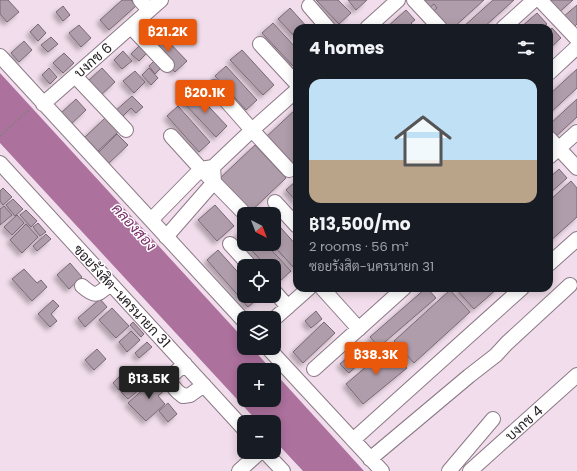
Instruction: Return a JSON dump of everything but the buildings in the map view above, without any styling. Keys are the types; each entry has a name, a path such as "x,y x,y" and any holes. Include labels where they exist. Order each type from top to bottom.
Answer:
{"street":[{"name":"บงกช 6","path":"39,105 131,27 145,5 161,0"},
{"path":"414,0 436,24"},
{"path":"507,24 534,0"},
{"path":"540,0 577,39"},
{"path":"371,24 392,2"},
{"path":"309,6 325,24"},
{"path":"131,27 167,65"},
{"path":"260,44 293,80"},
{"path":"553,69 577,47"},
{"path":"0,56 39,105 151,220 237,314"},
{"path":"75,76 126,130"},
{"path":"214,87 289,170"},
{"path":"151,220 207,168 293,94"},
{"path":"577,132 554,153 577,168"},
{"path":"171,136 207,168 214,182 238,207"},
{"name":"ซอยรังสิต-นครนายก 31","path":"0,163 237,421"},
{"path":"166,237 214,182"},
{"path":"274,202 293,222"},
{"path":"553,260 577,239"},
{"path":"230,244 244,259"},
{"path":"82,286 89,292 97,294 111,284"},
{"path":"370,458 496,355 570,285"},
{"path":"281,312 304,292"},
{"path":"326,292 359,329"},
{"path":"314,369 400,292"},
{"path":"353,440 518,292"},
{"path":"281,298 288,306"},
{"path":"274,355 382,471"},
{"path":"138,378 170,377 185,364"},
{"name":"บงกช 4","path":"470,471 577,375"},
{"path":"166,378 177,391 184,396 190,395 204,385"},
{"path":"449,471 493,419"},
{"path":"239,471 252,459"},
{"path":"272,459 283,471"}],"path":[{"path":"0,136 39,105"}],"water":[{"name":"คลองสอง","path":"0,73 237,331 237,355 258,355 266,363 237,363 237,399 0,143"},
{"path":"281,380 364,471 303,471 281,447 281,415 252,415 244,407 281,407"}]}
